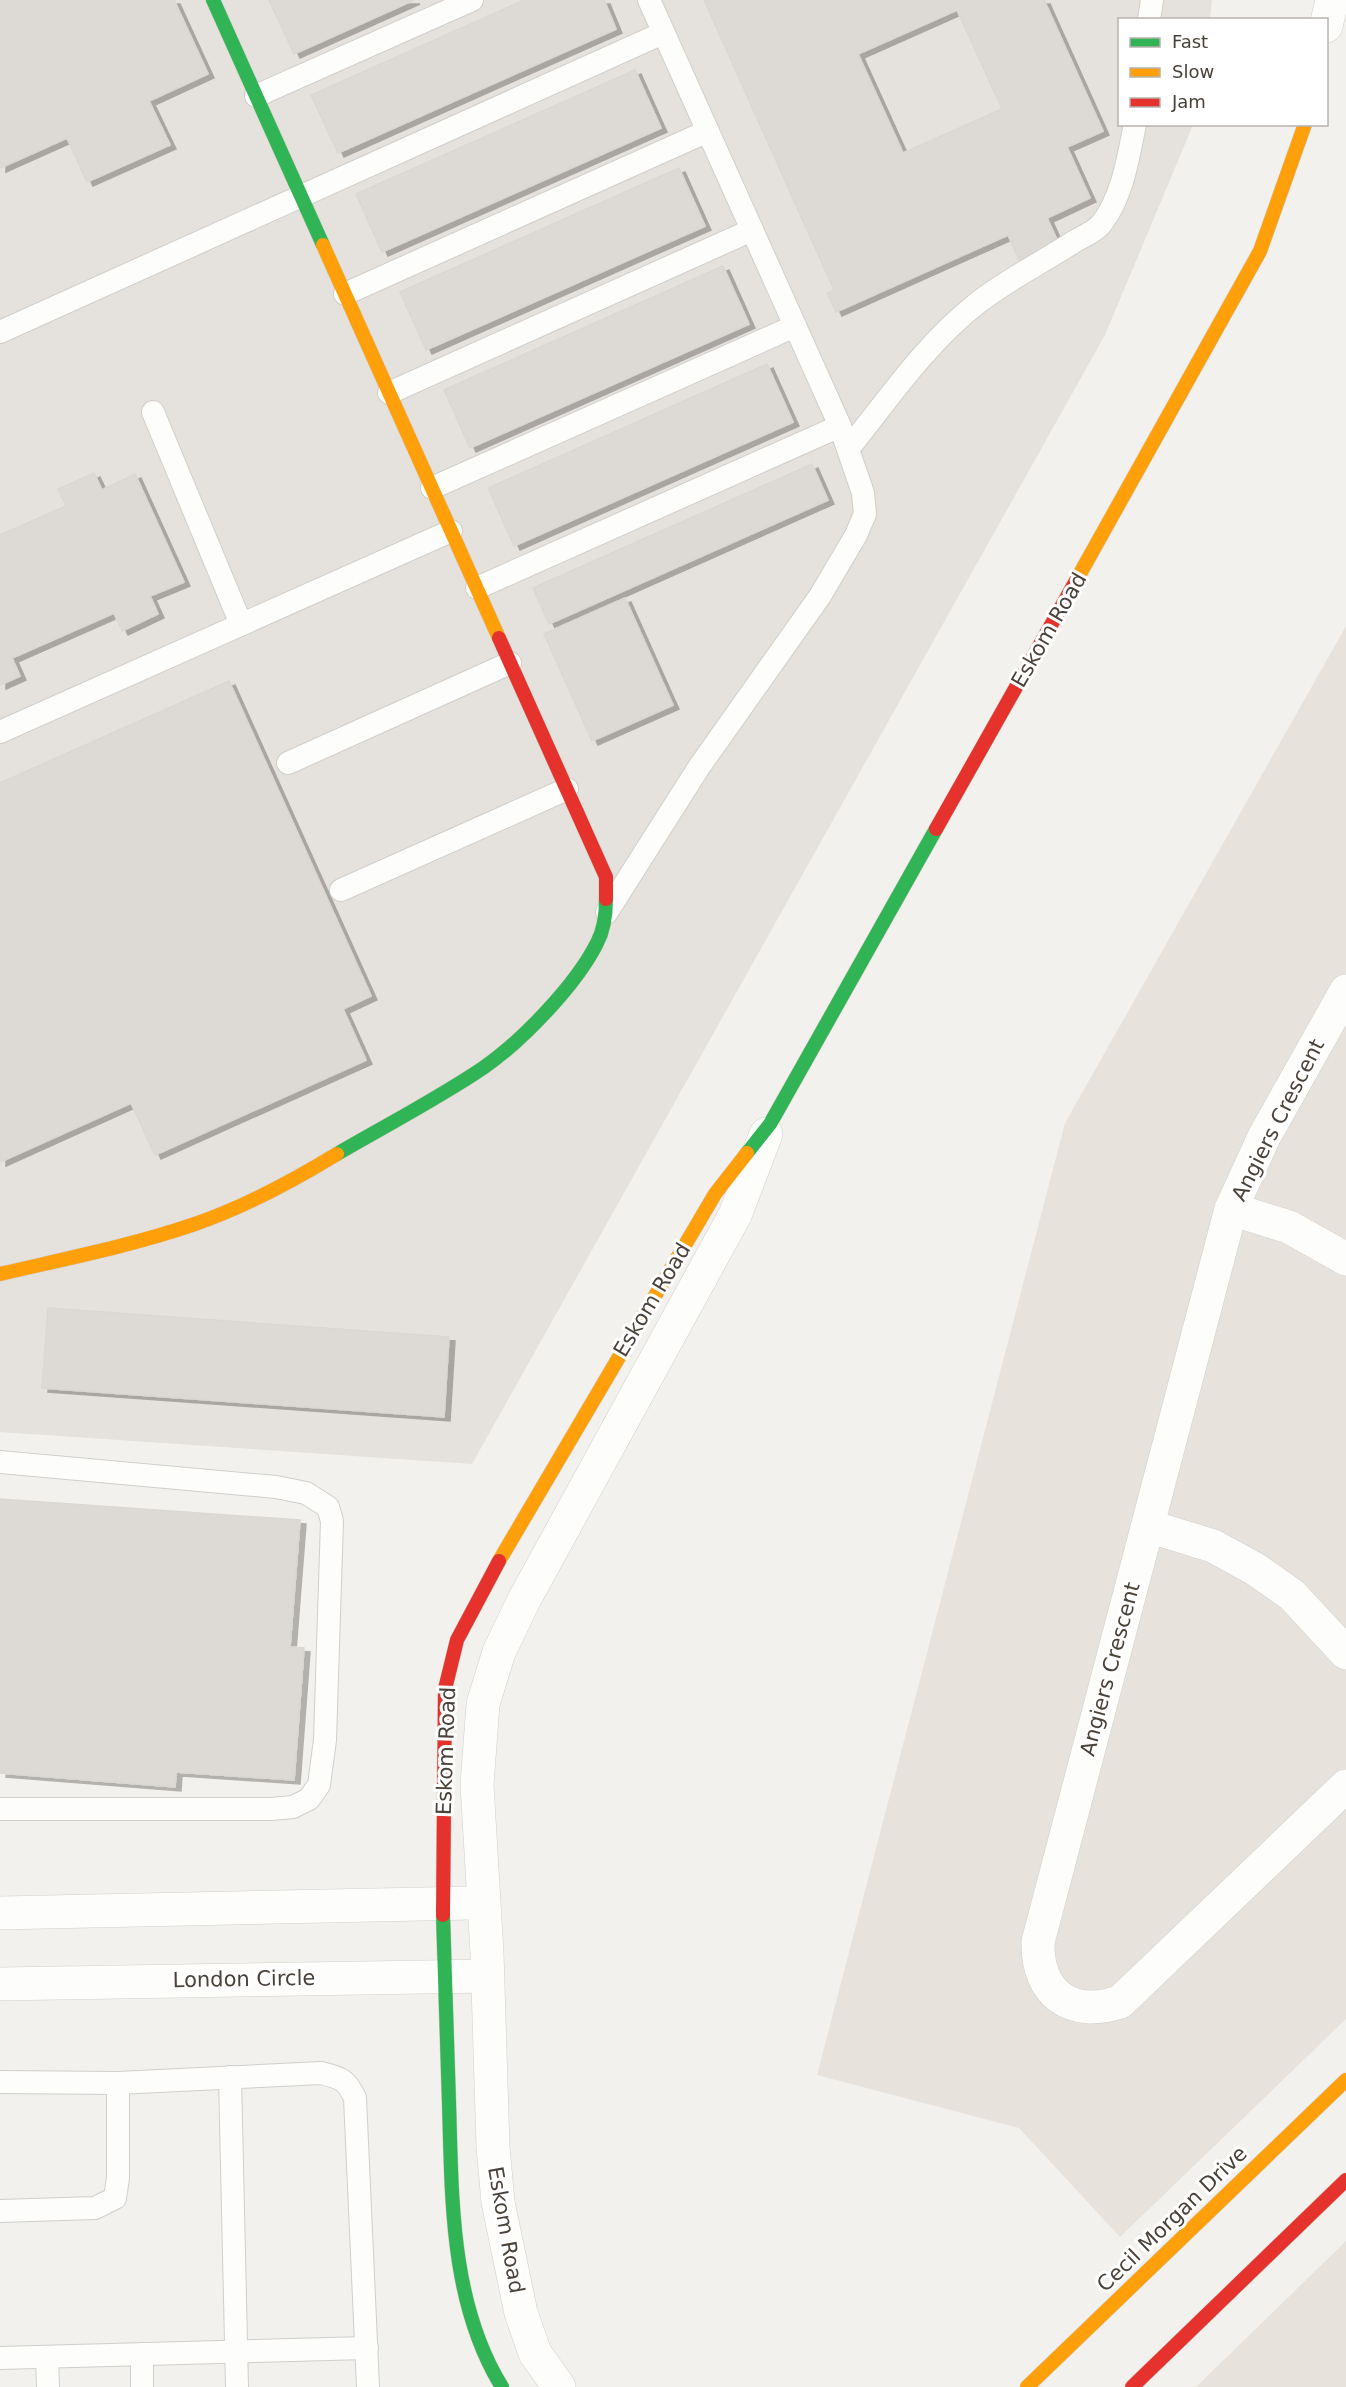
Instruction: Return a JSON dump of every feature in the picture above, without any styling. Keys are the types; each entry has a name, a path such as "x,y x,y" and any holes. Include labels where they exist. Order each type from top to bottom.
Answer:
{"street":[{"path":"0,1274 120,1246 194,1225 253,1200 316,1167 420,1106 484,1067 537,1021 573,980 598,942 606,914 606,878 213,0"},
{"path":"1328,18 1332,0"},
{"name":"Eskom Road","path":"559,2387 535,2353 521,2313 498,2202 493,2147 477,1785 483,1704 499,1652 530,1589 735,1215 770,1124 1240,289 1260,251 1304,126"},
{"name":"Angiers Crescent","path":"1346,991 1264,1137 1232,1209 1038,1942 1038,1961 1044,1979 1055,1993 1070,2004 1087,2008 1104,2007 1120,2002 1346,1786"},
{"name":"Eskom Road","path":"502,2387 489,2366 468,2304 457,2254 452,2200 447,1975 443,1903 442,1745 446,1689 457,1640 534,1498 715,1194 770,1124"},
{"path":"1232,1209 1289,1227 1346,1259"},
{"path":"1148,1526 1213,1546 1255,1569 1292,1595 1346,1653"},
{"path":"0,1913 483,1902"},
{"name":"London Circle","path":"0,1984 487,1976"},
{"name":"Cecil Morgan Drive","path":"1027,2387 1346,2080"},
{"path":"1132,2387 1346,2180"}],"lane":[{"path":"256,96 472,0"},
{"path":"606,914 699,767 820,596 856,536 865,514 863,493 840,426 648,0"},
{"path":"1149,18 1152,0"},
{"path":"0,332 663,33"},
{"path":"849,448 931,344 975,305 1007,281 1047,260 1100,226 1113,207 1126,171 1135,126"},
{"path":"345,294 708,132"},
{"path":"389,393 752,230"},
{"path":"432,488 795,326"},
{"path":"153,412 241,624"},
{"path":"477,588 840,426"},
{"path":"0,732 451,531"},
{"path":"288,763 510,663"},
{"path":"341,890 567,789"},
{"path":"0,1462 276,1487 306,1493 328,1507 332,1521 325,1740 319,1785 309,1799 293,1807 271,1809 0,1809"},
{"path":"0,2082 118,2083 321,2073 337,2077 348,2083 355,2098 368,2387"},
{"path":"230,2077 237,2387"},
{"path":"0,2211 95,2208 115,2198 118,2178 118,2083"},
{"path":"0,2358 367,2348"},
{"path":"142,2354 142,2387"},
{"path":"47,2357 48,2387"}],"shaded area":[{"path":"0,0 1212,0 1210,18 1118,18 1118,126 1193,126 1105,335 472,1464 0,1432"},
{"path":"1346,626 1346,2019 1120,2237 1019,2128 817,2075 1065,1123"},
{"path":"1346,2241 1346,2387 1196,2387"}],"building":[{"path":"0,0 174,0 208,74 149,101 170,145 87,182 67,138 0,168"},
{"path":"269,0 414,0 294,54"},
{"path":"524,0 604,0 616,29 338,153 311,95"},
{"path":"704,0 1044,0 1103,131 1067,147 1090,198 1047,218 1058,242 1019,260 1008,235 836,312 827,293 834,290","holes":["957,10 1002,109 903,153 858,54"]},
{"path":"635,70 661,128 382,252 356,194"},
{"path":"679,168 705,226 426,350 400,292"},
{"path":"723,266 749,324 470,448 444,390"},
{"path":"767,364 793,422 514,546 488,488"},
{"path":"812,464 828,500 549,624 533,588"},
{"path":"94,473 102,490 135,474 184,582 150,596 158,614 122,631 114,613 12,658 20,676 0,685 0,535 66,506 58,489"},
{"path":"625,598 673,705 592,741 544,634"},
{"path":"229,681 371,996 343,1009 366,1060 155,1155 131,1103 0,1162 0,783"},
{"path":"48,1308 449,1337 444,1417 42,1388"},
{"path":"0,1499 300,1520 290,1647 304,1648 294,1780 176,1772 175,1787 0,1773"}],"traffic: fast":[{"path":"213,0 323,245"},
{"path":"747,1153 770,1124 936,829"},
{"path":"337,1154 483,1068 531,1028 562,994 588,959 601,933 606,899"},
{"path":"443,1915 451,2176 457,2249 472,2321 485,2355 502,2387"}],"traffic: slow":[{"path":"1077,579 1260,251 1304,126"},
{"path":"323,245 499,638"},
{"path":"499,1561 715,1194 747,1153"},
{"path":"0,1274 121,1246 192,1225 266,1194 337,1154"},
{"path":"1027,2387 1346,2080"}],"traffic: jam":[{"path":"936,829 1077,579"},
{"path":"499,638 606,877 606,899"},
{"path":"443,1915 445,1689 457,1640 499,1561"},
{"path":"1132,2387 1346,2180"}]}
